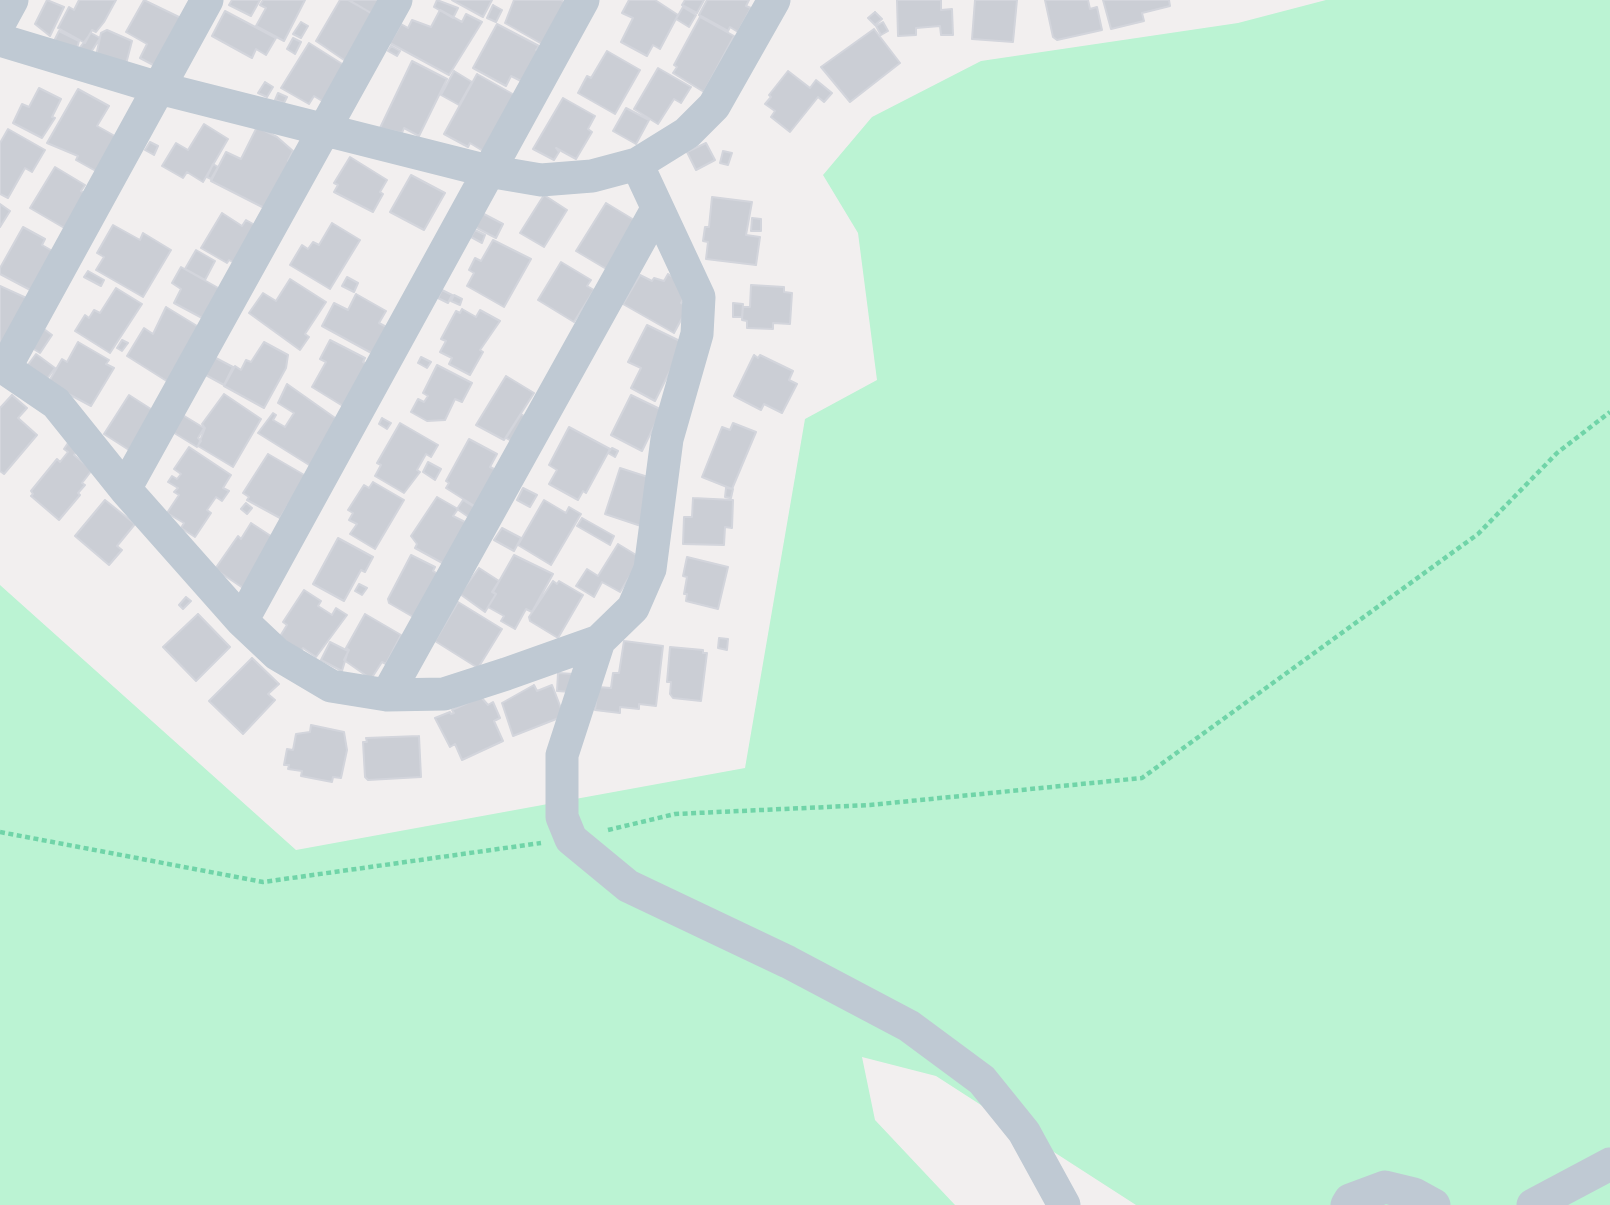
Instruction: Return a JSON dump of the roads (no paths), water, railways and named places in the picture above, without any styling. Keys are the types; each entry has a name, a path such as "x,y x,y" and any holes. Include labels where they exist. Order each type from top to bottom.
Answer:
{"street":[{"path":"0,22 12,0"},
{"path":"207,0 3,367 56,403 125,489 242,621 276,654 331,686 387,695 444,694 599,641 633,608 650,569 667,439 697,334 699,297 637,164"},
{"path":"125,489 396,0"},
{"path":"242,621 583,0"},
{"path":"0,40 159,88 488,171 541,180 592,176 637,164 687,132 714,106 774,0"},
{"path":"387,695 657,209"},
{"path":"599,641 562,755 562,817 571,838 628,886 788,962 909,1026 982,1080 1024,1132 1064,1205"},
{"path":"1533,1205 1610,1164"},
{"path":"1347,1205 1350,1200 1385,1187 1414,1194 1434,1205"}]}
